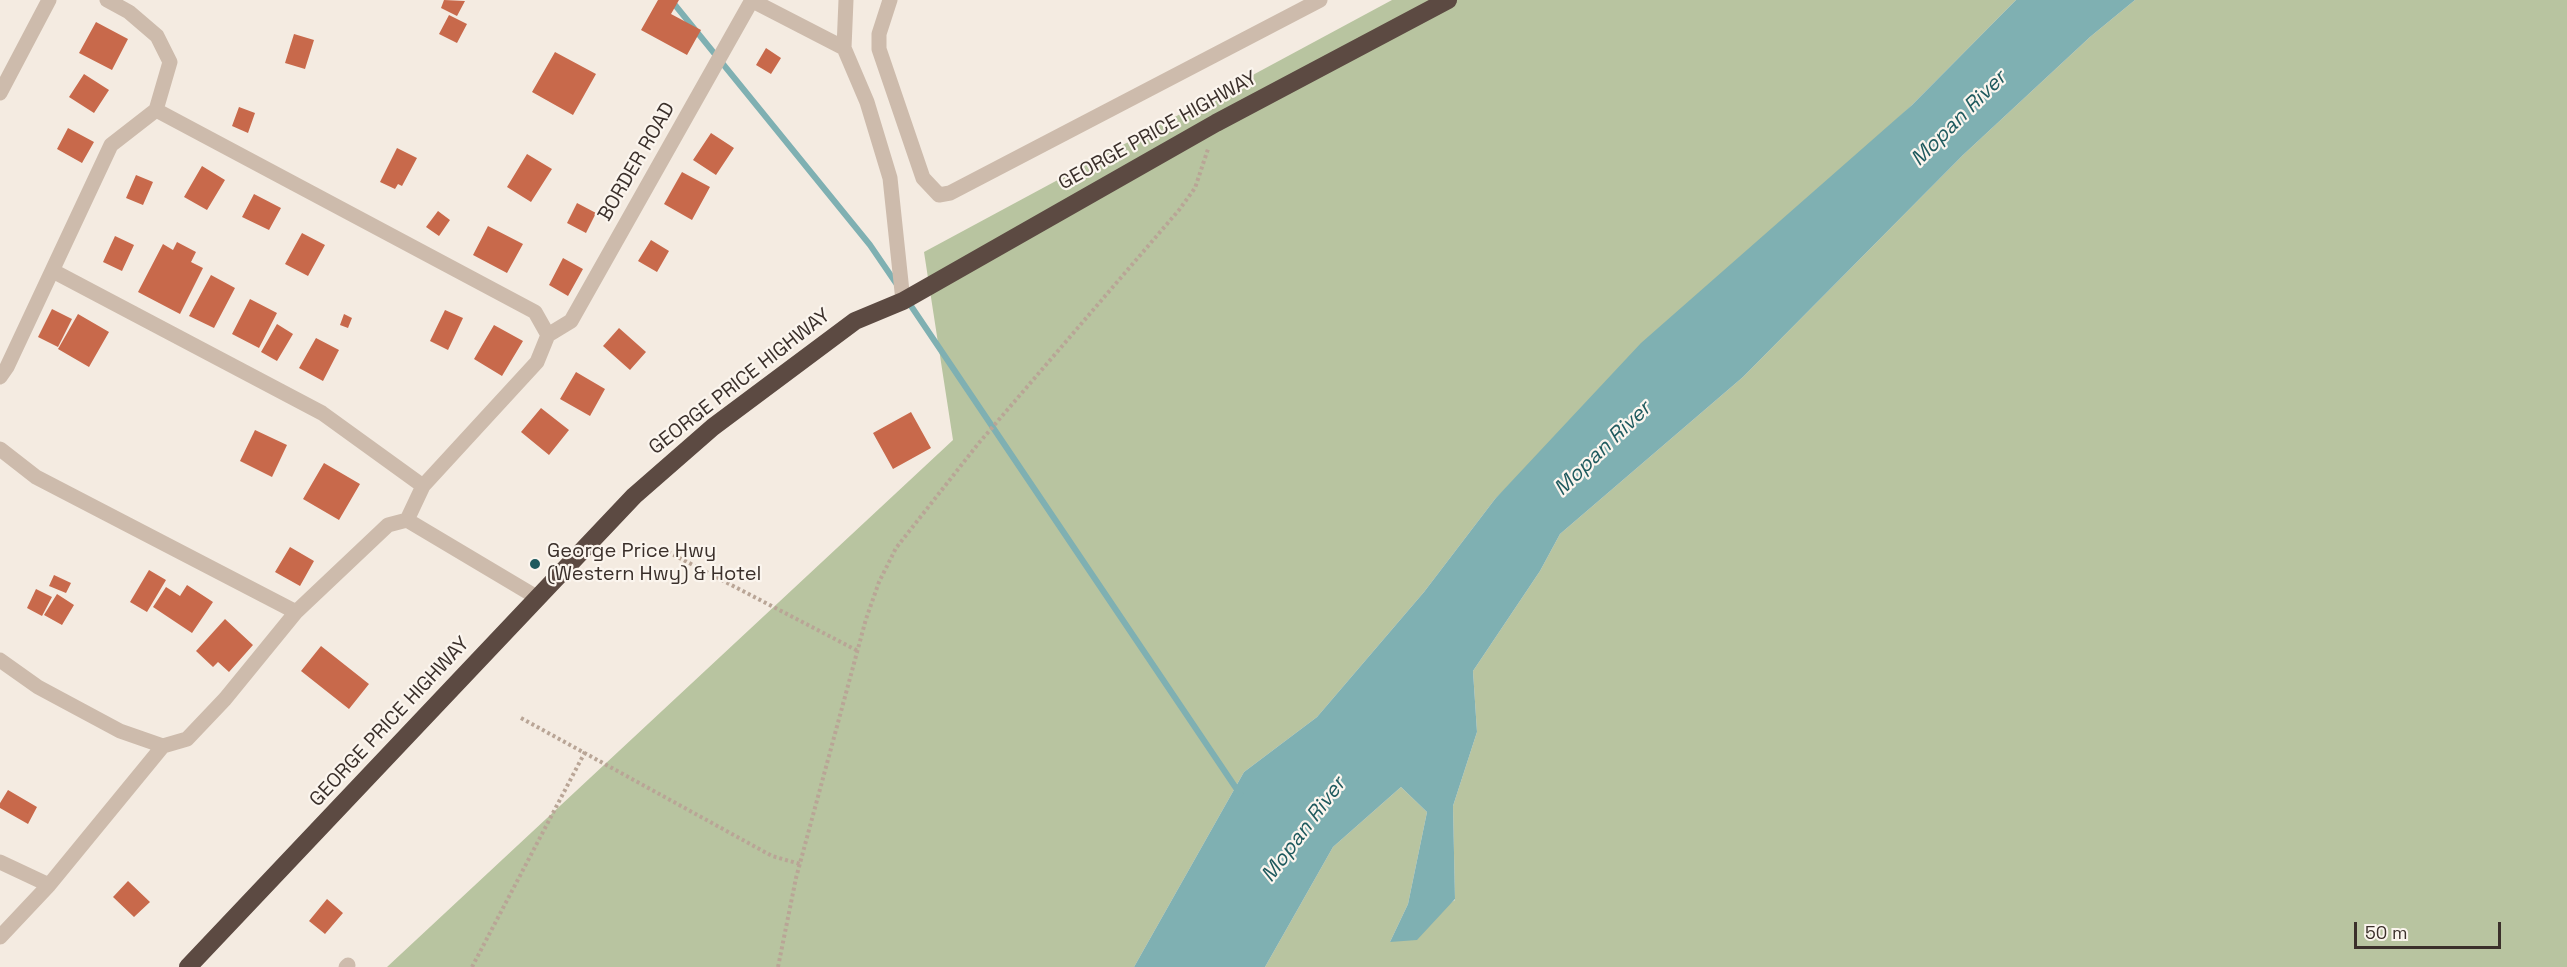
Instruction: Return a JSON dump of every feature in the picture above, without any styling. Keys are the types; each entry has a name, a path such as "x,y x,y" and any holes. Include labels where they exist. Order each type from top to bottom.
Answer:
{"highway":[{"name":"GEORGE PRICE HIGHWAY","path":"188,967 634,496 713,427 855,321 903,301 1216,123 1448,0"}],"street":[{"path":"0,93 49,0"},
{"path":"0,377 8,367 111,145 156,110 170,62 157,36 133,6 107,0"},
{"path":"752,0 844,48"},
{"name":"BORDER ROAD","path":"548,335 571,321 752,0"},
{"path":"846,0 844,48 867,102 890,178 903,301"},
{"path":"890,0 879,34 879,49 923,178 939,195 950,193 1320,0"},
{"path":"156,110 535,312 548,335 537,362 423,486 407,520"},
{"path":"53,271 322,413 423,486"},
{"path":"0,449 36,477 296,612"},
{"path":"0,937 49,885 163,746 186,739 225,699 296,612 388,525 407,520 538,598"},
{"path":"0,660 38,687 120,731 163,746"},
{"path":"0,862 49,885"}],"path":[{"path":"778,967 800,864 858,651 879,582 896,548 978,444 1179,210 1195,188 1216,123"},
{"path":"668,552 858,651"},
{"path":"521,718 772,856 800,864"},
{"path":"472,967 585,752"}],"green space":[{"path":"1392,0 2016,0 1912,105 1495,499 1424,592 1317,717 1244,772 1134,967 387,967 953,440 924,252"},
{"path":"2135,0 2567,0 2567,967 1265,967 1333,847 1401,787 1427,812 1408,904 1390,942 1455,900 1453,806 1477,732 1473,671 1540,571 1560,534 1743,377 1963,155 2090,37"}],"water":[{"name":"Mopan River","path":"2016,0 2135,0 2090,37 1963,155 1743,377 1560,534 1540,571 1473,671 1477,732 1453,806 1455,899 1417,940 1390,942 1408,904 1427,812 1401,787 1333,847 1265,967 1134,967 1244,772 1317,717 1424,592 1495,499 1641,343 1912,105"}],"building":[{"path":"444,0 465,1 457,16 441,8"},
{"path":"658,0 679,0 671,14 701,30 687,55 641,30"},
{"path":"449,15 467,24 457,43 439,34"},
{"path":"96,22 128,39 112,70 79,53"},
{"path":"294,34 314,40 305,69 285,63"},
{"path":"766,48 781,58 771,74 756,65"},
{"path":"555,52 596,74 573,115 532,92"},
{"path":"84,74 109,90 94,113 69,97"},
{"path":"239,107 255,113 248,133 232,126"},
{"path":"68,128 94,142 82,163 57,149"},
{"path":"711,133 734,148 716,175 693,160"},
{"path":"397,148 417,158 402,186 398,184 395,189 380,182"},
{"path":"527,154 552,169 531,202 507,187"},
{"path":"202,166 225,180 207,210 184,197"},
{"path":"682,172 710,187 692,220 664,204"},
{"path":"136,175 153,182 143,205 126,198"},
{"path":"254,194 281,208 269,230 242,217"},
{"path":"577,203 596,213 586,233 567,223"},
{"path":"438,211 450,220 439,236 426,227"},
{"path":"488,226 523,244 507,273 473,255"},
{"path":"302,233 325,245 308,276 285,264"},
{"path":"115,236 134,245 122,271 103,262"},
{"path":"651,240 669,251 657,272 638,261"},
{"path":"177,242 196,252 191,262 203,268 180,314 138,292 163,244 173,250"},
{"path":"563,258 583,269 568,296 549,285"},
{"path":"211,275 235,288 214,328 189,316"},
{"path":"250,299 277,313 259,348 232,334"},
{"path":"52,309 72,319 58,347 38,337"},
{"path":"445,310 463,318 448,350 430,341"},
{"path":"78,314 109,332 89,367 58,349"},
{"path":"344,314 352,318 348,328 340,325"},
{"path":"277,324 293,334 277,361 261,352"},
{"path":"494,325 523,341 502,376 474,359"},
{"path":"619,328 646,352 630,370 603,346"},
{"path":"316,338 339,350 323,381 299,368"},
{"path":"576,372 605,389 590,416 560,399"},
{"path":"541,408 569,430 549,455 521,432"},
{"path":"911,412 931,448 893,469 873,433"},
{"path":"255,430 287,445 272,477 240,461"},
{"path":"324,463 360,484 339,520 303,499"},
{"path":"290,547 314,561 300,586 275,572"},
{"path":"149,570 166,580 147,612 130,602"},
{"path":"54,575 71,583 66,593 49,586"},
{"path":"187,585 213,602 192,633 153,607 166,587 180,596"},
{"path":"36,589 52,597 42,616 27,608"},
{"path":"57,594 74,605 62,625 44,615"},
{"path":"225,619 253,645 229,672 218,662 213,667 196,651"},
{"path":"321,646 369,684 349,709 301,671"},
{"path":"8,790 37,807 28,824 0,808 0,803"},
{"path":"128,881 150,902 134,917 113,897"},
{"path":"327,899 343,913 325,934 309,921"}],"waterway":[{"path":"671,0 870,245 898,286"},
{"path":"907,300 1240,794"}],"place":[{"name":"George Price Hwy (Western Hwy) & Hotel","path":"535,564"}]}
